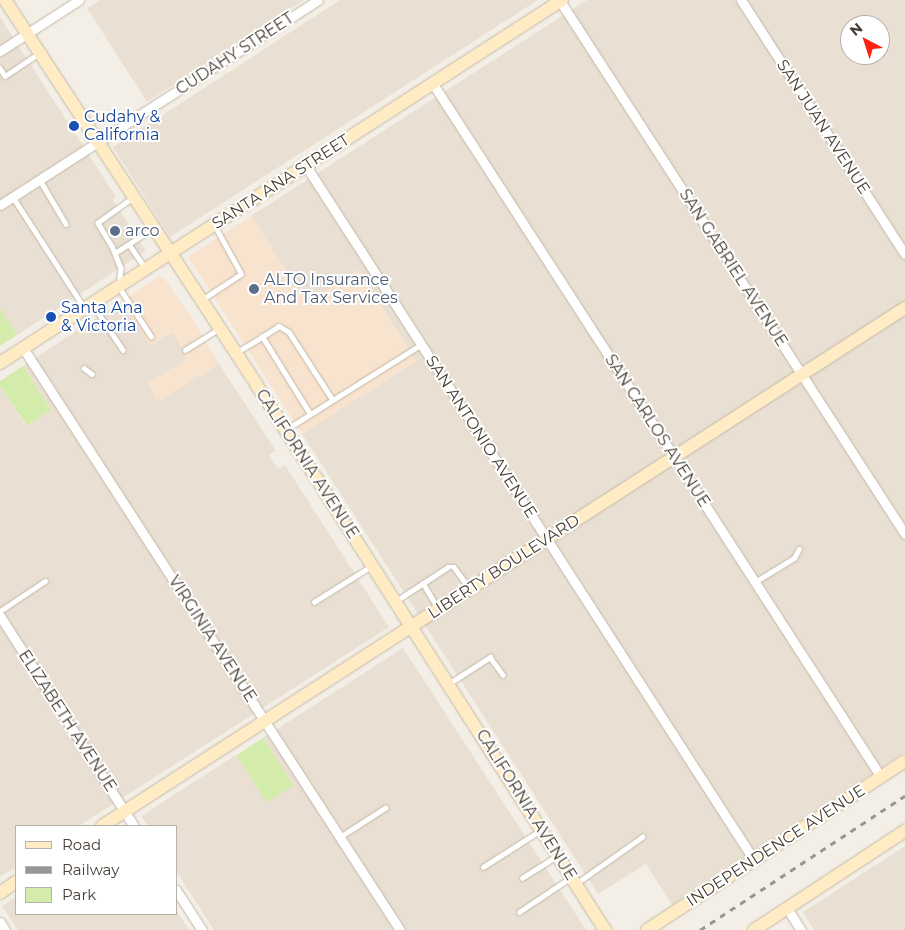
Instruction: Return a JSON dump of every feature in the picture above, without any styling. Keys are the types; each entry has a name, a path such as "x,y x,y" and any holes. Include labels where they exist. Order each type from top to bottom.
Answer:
{"street":[{"name":"CALIFORNIA AVENUE","path":"5,0 152,228 202,300 286,430 605,930"},
{"path":"0,51 79,0"},
{"name":"CUDAHY STREET","path":"0,206 318,0"},
{"name":"SAN JUAN AVENUE","path":"741,0 905,254"},
{"name":"SANTA ANA STREET","path":"0,363 561,1"},
{"name":"SAN GABRIEL AVENUE","path":"561,1 905,534"},
{"name":"SAN CARLOS AVENUE","path":"433,84 881,777"},
{"name":"SAN ANTONIO AVENUE","path":"306,166 754,860"},
{"name":"LIBERTY BOULEVARD","path":"104,825 905,308"},
{"name":"VIRGINIA AVENUE","path":"24,348 400,930"},
{"name":"ELIZABETH AVENUE","path":"0,616 133,825"},
{"name":"INDEPENDENCE AVENUE","path":"647,930 905,761"},
{"path":"754,930 905,831"},
{"path":"0,892 15,883"},
{"path":"178,893 202,930"},
{"path":"787,908 801,930"},
{"path":"0,922 5,930"}],"lane":[{"path":"0,68 5,76 39,53"},
{"path":"40,180 66,224"},
{"path":"13,197 89,306 123,350"},
{"path":"133,198 98,223 121,268 118,286 151,336"},
{"path":"202,300 241,274 214,225"},
{"path":"115,253 152,228"},
{"path":"129,244 145,269"},
{"path":"236,353 279,326 289,332 333,400"},
{"path":"185,350 220,329"},
{"path":"262,337 310,414"},
{"path":"286,430 422,344"},
{"path":"84,368 92,374"},
{"path":"754,582 794,558 799,549"},
{"path":"314,602 373,566"},
{"path":"396,601 448,567 454,566 470,589"},
{"path":"0,610 45,582"},
{"path":"423,583 439,609"},
{"path":"448,684 490,657 503,676"},
{"path":"340,837 385,808"},
{"path":"483,867 542,829"},
{"path":"519,912 574,881 642,837"},
{"path":"522,878 558,855"}],"shaded area":[{"path":"100,0 304,0 147,102 87,8"},
{"path":"340,0 538,0 170,237 113,147"},
{"path":"587,0 905,0 905,752 672,905 646,864 598,894 302,434 416,361 358,270 307,303 251,216"},
{"path":"0,17 116,197 113,200 146,251 17,335 0,308"},
{"path":"251,216 307,303 358,270 416,361 302,434 188,257"},
{"path":"158,277 164,278 192,318 219,364 158,402 148,384 187,359 174,332 150,346 122,301"},
{"path":"122,301 150,346 174,332 187,359 148,384 159,401 219,364 276,451 269,455 278,469 285,465 389,627 81,825 15,825 15,868 0,877 0,386 26,426 51,410 23,366"},
{"path":"403,648 586,930 214,930 178,874 178,825 147,825 141,816 236,755 267,801 293,785 263,738"},
{"path":"905,846 905,930 814,930 803,912"},
{"path":"15,898 15,915 178,915 178,913 189,930 18,930 2,906"}],"green space":[{"path":"0,308 17,335 0,346"},
{"path":"23,366 51,410 27,426 0,386 0,381"},
{"path":"263,738 293,785 267,802 236,755"}],"railway":[{"path":"700,930 905,796"}],"place":[{"name":"Cudahy & California","path":"74,126"},
{"name":"arco","path":"115,231"},
{"name":"ALTO Insurance And Tax Services","path":"254,289"},
{"name":"Santa Ana & Victoria","path":"51,317"}]}
